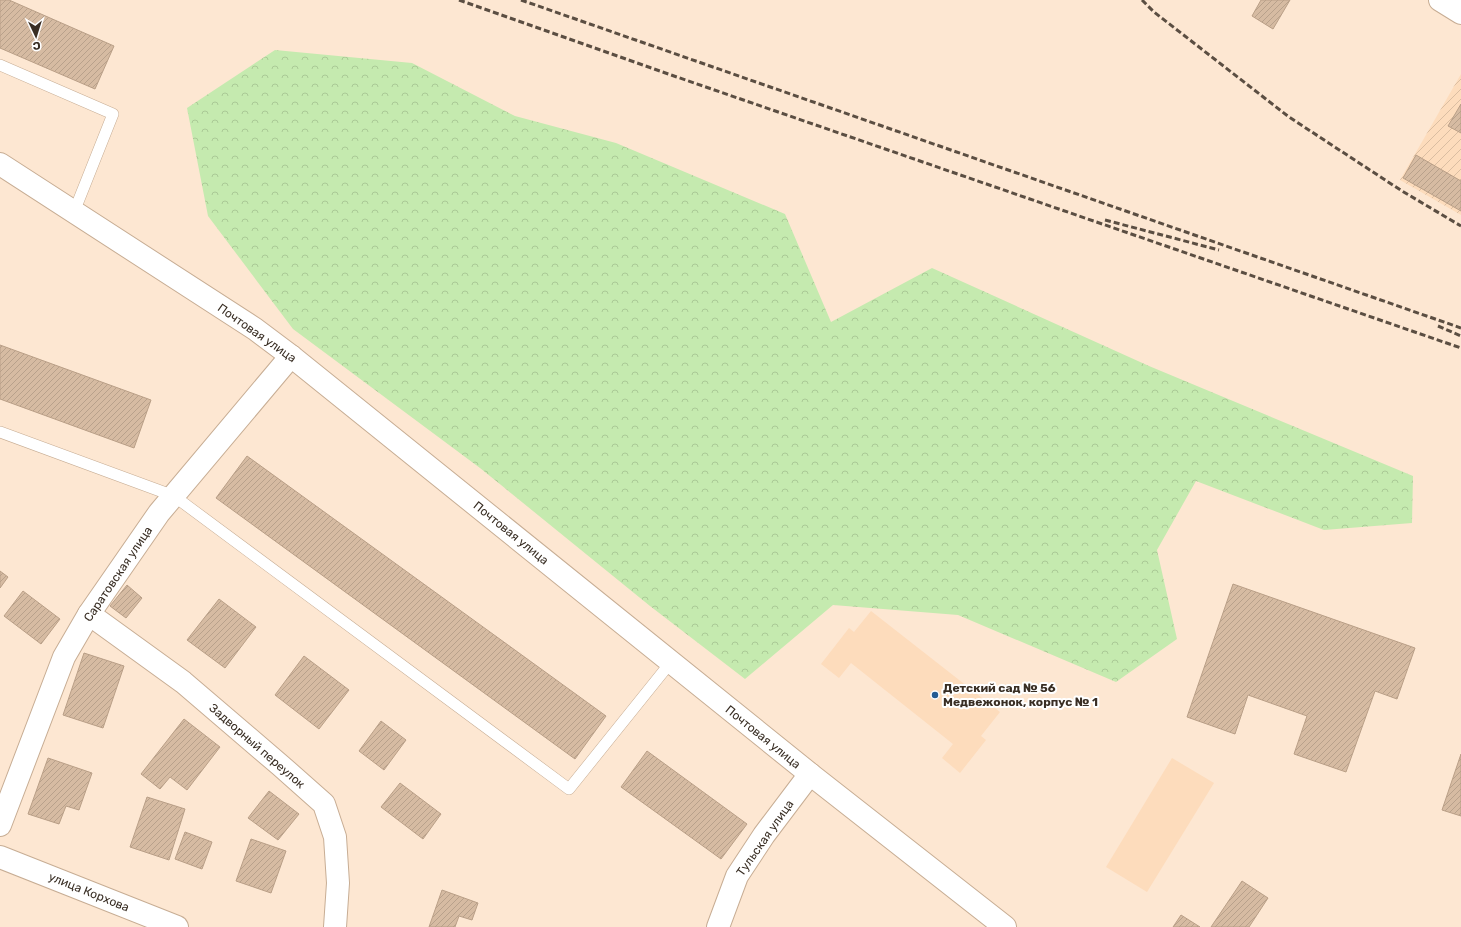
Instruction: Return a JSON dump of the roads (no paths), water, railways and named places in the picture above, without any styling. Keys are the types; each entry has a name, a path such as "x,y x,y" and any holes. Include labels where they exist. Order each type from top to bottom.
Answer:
{"street":[{"path":"1440,0 1461,13"},
{"name":"Почтовая улица","path":"0,164 255,329 291,356 810,774 1005,927"},
{"name":"Саратовская улица","path":"0,825 64,657 89,614 159,512 291,356"},
{"name":"Задворный переулок","path":"89,614 183,682 324,804 335,836 338,883 335,927"},
{"name":"Тульская улица","path":"718,927 737,876 764,835 810,774"},
{"name":"улица Корхова","path":"0,857 177,927"}],"lane":[{"path":"0,65 113,114 74,212"},
{"path":"0,432 174,496 570,789 671,662"}],"railway":[{"path":"459,0 674,76 1461,348"},
{"path":"521,0 1461,328"},
{"path":"1142,0 1154,12 1289,117 1402,191 1461,226"},
{"path":"1105,220 1219,250"},
{"path":"1438,326 1461,336"}],"place":[{"name":"Детский сад № 56 Медвежонок, корпус № 1","path":"935,695"}]}
